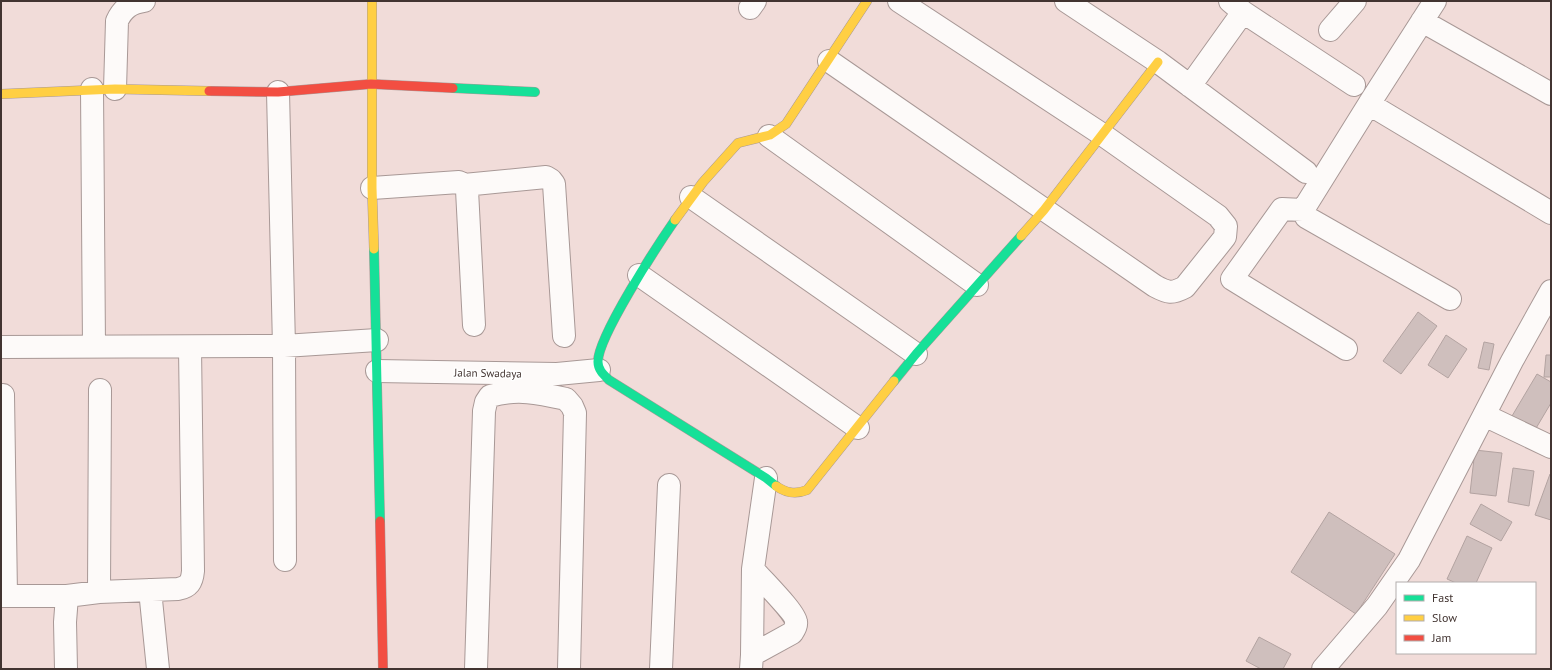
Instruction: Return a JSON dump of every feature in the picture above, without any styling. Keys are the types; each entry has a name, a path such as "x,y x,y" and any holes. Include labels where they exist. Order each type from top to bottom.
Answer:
{"street":[{"path":"115,89 117,21 121,13 126,8 134,3 144,1"},
{"path":"372,1 372,188 377,340 382,669"},
{"path":"867,1 786,124 769,136 748,139 738,143 690,197 639,275 606,337 598,360 599,370 609,380 766,478 782,490 792,494 799,494 807,490 916,354 1044,210 1158,62"},
{"path":"828,61 1155,286 1164,291 1175,293 1185,287 1226,237 1226,226 1218,216 1103,135 898,1"},
{"path":"1066,1 1158,62 1306,172"},
{"path":"1330,30 1355,1"},
{"path":"1303,210 1435,1"},
{"path":"1190,86 1237,6 1354,85"},
{"path":"1422,21 1551,94"},
{"path":"1,94 92,89 278,92 371,84 535,92"},
{"path":"92,89 94,346"},
{"path":"278,92 284,346 285,560"},
{"path":"1369,104 1551,214"},
{"path":"769,136 977,285"},
{"path":"464,185 546,177 554,184 564,336"},
{"path":"372,188 459,182 464,185 467,190 474,325"},
{"path":"690,197 916,354"},
{"path":"1303,210 1282,209 1232,279 1346,349"},
{"path":"1303,210 1306,217 1450,299"},
{"path":"639,275 858,428"},
{"path":"1323,669 1377,606 1409,560 1484,415 1551,291"},
{"path":"1,347 94,346 190,348 284,346 377,340"},
{"path":"3,395 4,596 68,596 99,592 186,588 191,583 192,577 190,348"},
{"name":"Jalan Swadaya","path":"377,371 557,374 599,370"},
{"path":"99,592 100,390"},
{"path":"476,669 484,410 486,402 490,396 502,392 519,391 566,399 572,406 575,413 569,669"},
{"path":"1484,415 1551,447"},
{"path":"752,662 753,569 766,478"},
{"path":"661,669 669,485"},
{"path":"752,662 792,633 796,628 796,622 791,612 753,569"},
{"path":"150,590 158,669"},
{"path":"66,669 65,622 68,596"}],"building":[{"path":"1418,312 1437,326 1401,374 1383,361"},
{"path":"1446,335 1467,349 1448,378 1428,365"},
{"path":"1484,342 1494,344 1489,370 1478,368"},
{"path":"1546,355 1551,355 1551,377 1544,377"},
{"path":"1537,374 1551,382 1551,403 1532,435 1509,421"},
{"path":"1475,450 1502,453 1496,496 1470,493"},
{"path":"1513,468 1534,471 1529,506 1508,502"},
{"path":"1551,474 1551,520 1535,515"},
{"path":"1481,504 1512,522 1501,541 1470,524"},
{"path":"1329,512 1395,554 1356,614 1291,572"},
{"path":"1467,536 1492,548 1476,582 1454,582 1447,579"},
{"path":"1259,637 1291,654 1283,669 1261,669 1246,661"}],"traffic: fast":[{"path":"453,88 535,92"},
{"path":"675,220 643,269 607,333 600,350 598,362 599,367 609,380 766,478 776,486"},
{"path":"894,381 916,354 1021,236"},
{"path":"374,249 380,521"}],"traffic: slow":[{"path":"372,1 372,188 374,249"},
{"path":"675,220 703,182 738,143 770,135 786,124 867,1"},
{"path":"1021,236 1044,210 1158,62"},
{"path":"1,94 115,89 209,91"},
{"path":"776,486 791,492 807,490 894,381"}],"traffic: jam":[{"path":"209,91 278,92 371,84 453,88"},
{"path":"380,521 383,669"}]}
